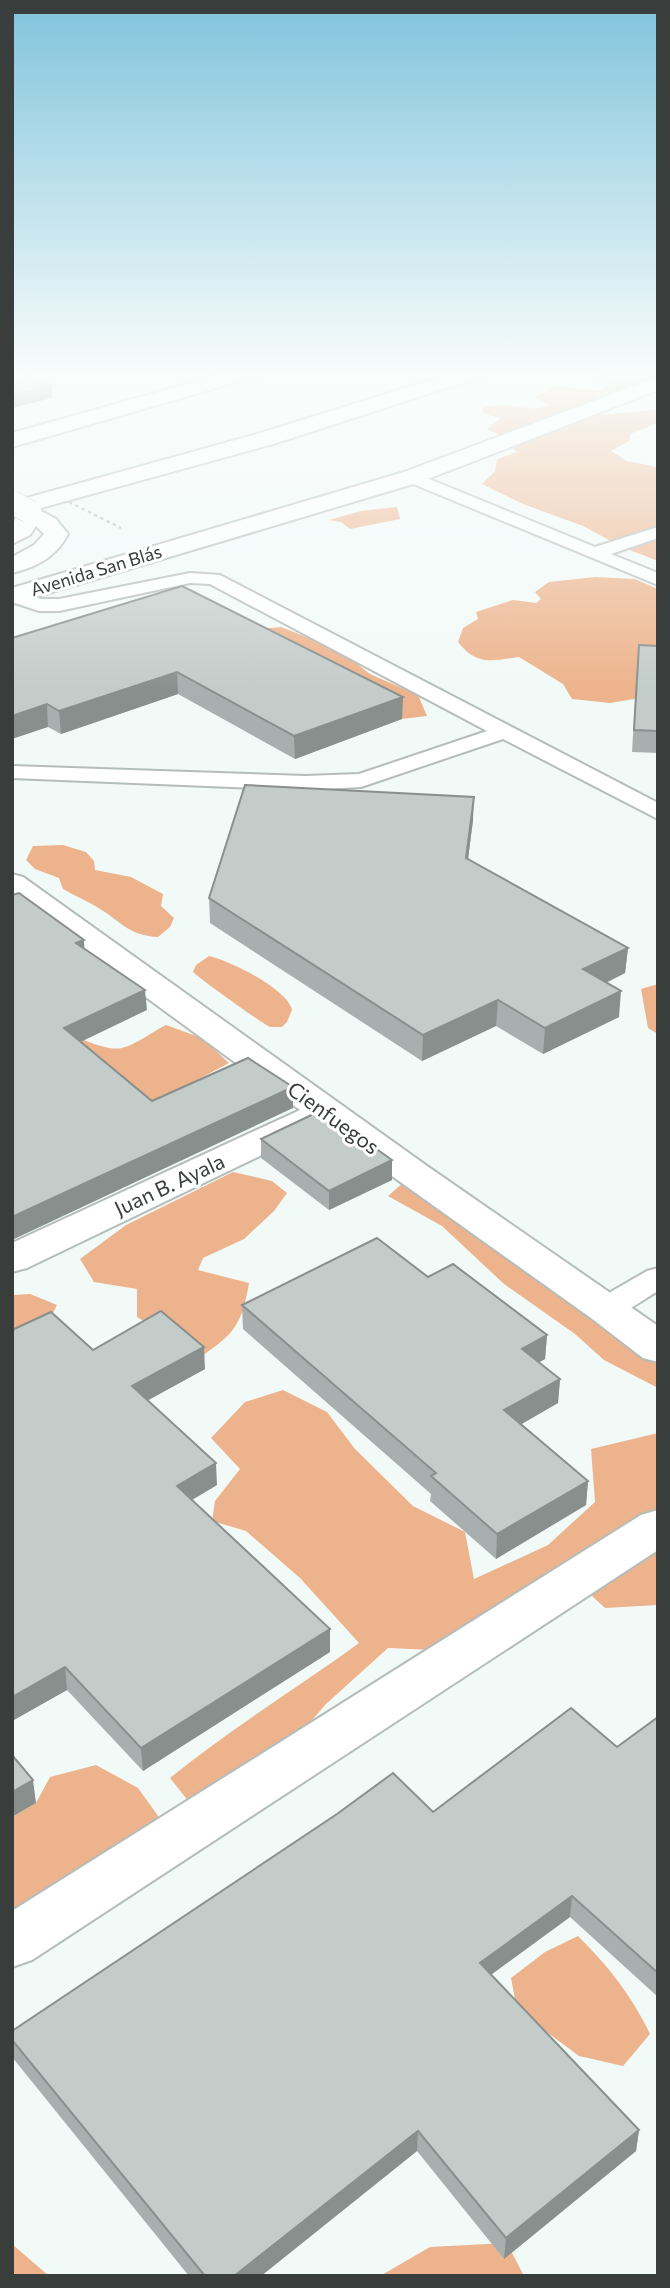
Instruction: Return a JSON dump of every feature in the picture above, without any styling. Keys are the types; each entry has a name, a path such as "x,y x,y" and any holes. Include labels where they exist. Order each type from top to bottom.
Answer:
{"main road":[{"path":"12,488 48,478"},
{"path":"18,508 126,478"},
{"name":"Avenida San Blás","path":"12,596 409,478"},
{"path":"12,537 22,530 18,508"},
{"path":"12,566 33,558 51,546 56,534 48,524 18,508"},
{"path":"12,586 127,560"},
{"name":"Cienfuegos","path":"14,887 606,1308 658,1348"},
{"name":"Juan B. Ayala","path":"12,1259 325,1110"},
{"path":"12,1942 658,1527"}],"lane":[{"path":"414,478 658,580"},
{"path":"595,552 658,532"},
{"path":"12,596 38,605 59,605 190,578 214,579 658,812"},
{"path":"12,772 305,783 362,780 505,732"},
{"path":"606,1308 658,1278"}],"shaded area":[{"path":"488,478 658,478 658,561 622,547 583,526 523,504 482,484"},
{"path":"397,507 400,519 350,529 341,522 329,520 361,511"},
{"path":"595,577 635,579 658,589 658,695 610,703 572,699 563,684 519,657 485,660 472,655 458,642 463,628 478,619 476,612 513,600 536,603 541,599 535,592 549,582"},
{"path":"281,627 339,650 370,674 418,695 427,716 402,719 249,630"},
{"path":"63,845 86,852 94,861 95,870 131,877 163,894 161,906 174,918 170,927 158,937 137,933 63,889 59,878 35,869 26,860 33,846"},
{"path":"209,956 244,970 280,993 292,1010 287,1022 282,1027 270,1027 193,972 196,965"},
{"path":"658,984 658,1034 648,1028 641,989"},
{"path":"12,1003 83,1040 112,1048 128,1046 166,1025 202,1038 229,1063 99,1132"},
{"path":"233,1172 272,1181 287,1193 274,1211 244,1239 203,1258 198,1270 249,1283 243,1311 233,1329 227,1337 195,1361 163,1333 137,1317 137,1289 94,1282 80,1259 126,1225"},
{"path":"413,1174 658,1348 658,1388 604,1360 575,1334 504,1284 442,1226 388,1196"},
{"path":"30,1294 57,1305 46,1327 12,1344 12,1295"},
{"path":"283,1390 327,1412 355,1449 413,1506 465,1532 474,1579 548,1545 595,1502 591,1449 658,1433 658,1605 605,1608 564,1570 531,1584 433,1650 388,1648 326,1704 288,1748 193,1807 170,1778 359,1643 300,1578 246,1531 212,1521 215,1501 240,1469 211,1438 245,1402"},
{"path":"96,1765 138,1788 161,1820 12,1920 12,1817 36,1803 50,1777"},
{"path":"578,1936 618,1982 650,2034 623,2066 579,2056 517,2010 511,1978 545,1952"},
{"path":"507,2243 524,2276 380,2276 430,2247"},
{"path":"12,2244 49,2276 12,2276"}],"building":[{"path":"182,586 403,697 294,736 177,672 59,711 47,704 12,716 12,638"},
{"path":"639,645 658,646 658,731 634,730"},
{"path":"245,785 474,797 466,858 628,948 583,969 621,991 545,1028 498,1000 423,1035 209,898"},
{"path":"19,893 84,940 76,943 145,990 64,1028 152,1101 248,1058 293,1087 12,1217 12,895"},
{"path":"322,1110 392,1160 329,1191 261,1139"},
{"path":"377,1238 428,1277 453,1264 547,1335 522,1349 560,1379 504,1410 588,1481 497,1534 431,1476 436,1473 242,1305"},
{"path":"161,1311 204,1347 132,1386 216,1463 177,1486 330,1629 141,1748 65,1667 12,1697 12,1330 51,1312 93,1350"},
{"path":"571,1708 617,1747 658,1717 658,1973 572,1896 480,1963 639,2130 506,2238 418,2131 234,2276 205,2276 12,2040 12,2031 337,1814 393,1773 433,1812"},
{"path":"12,1755 33,1780 12,1792"}]}
